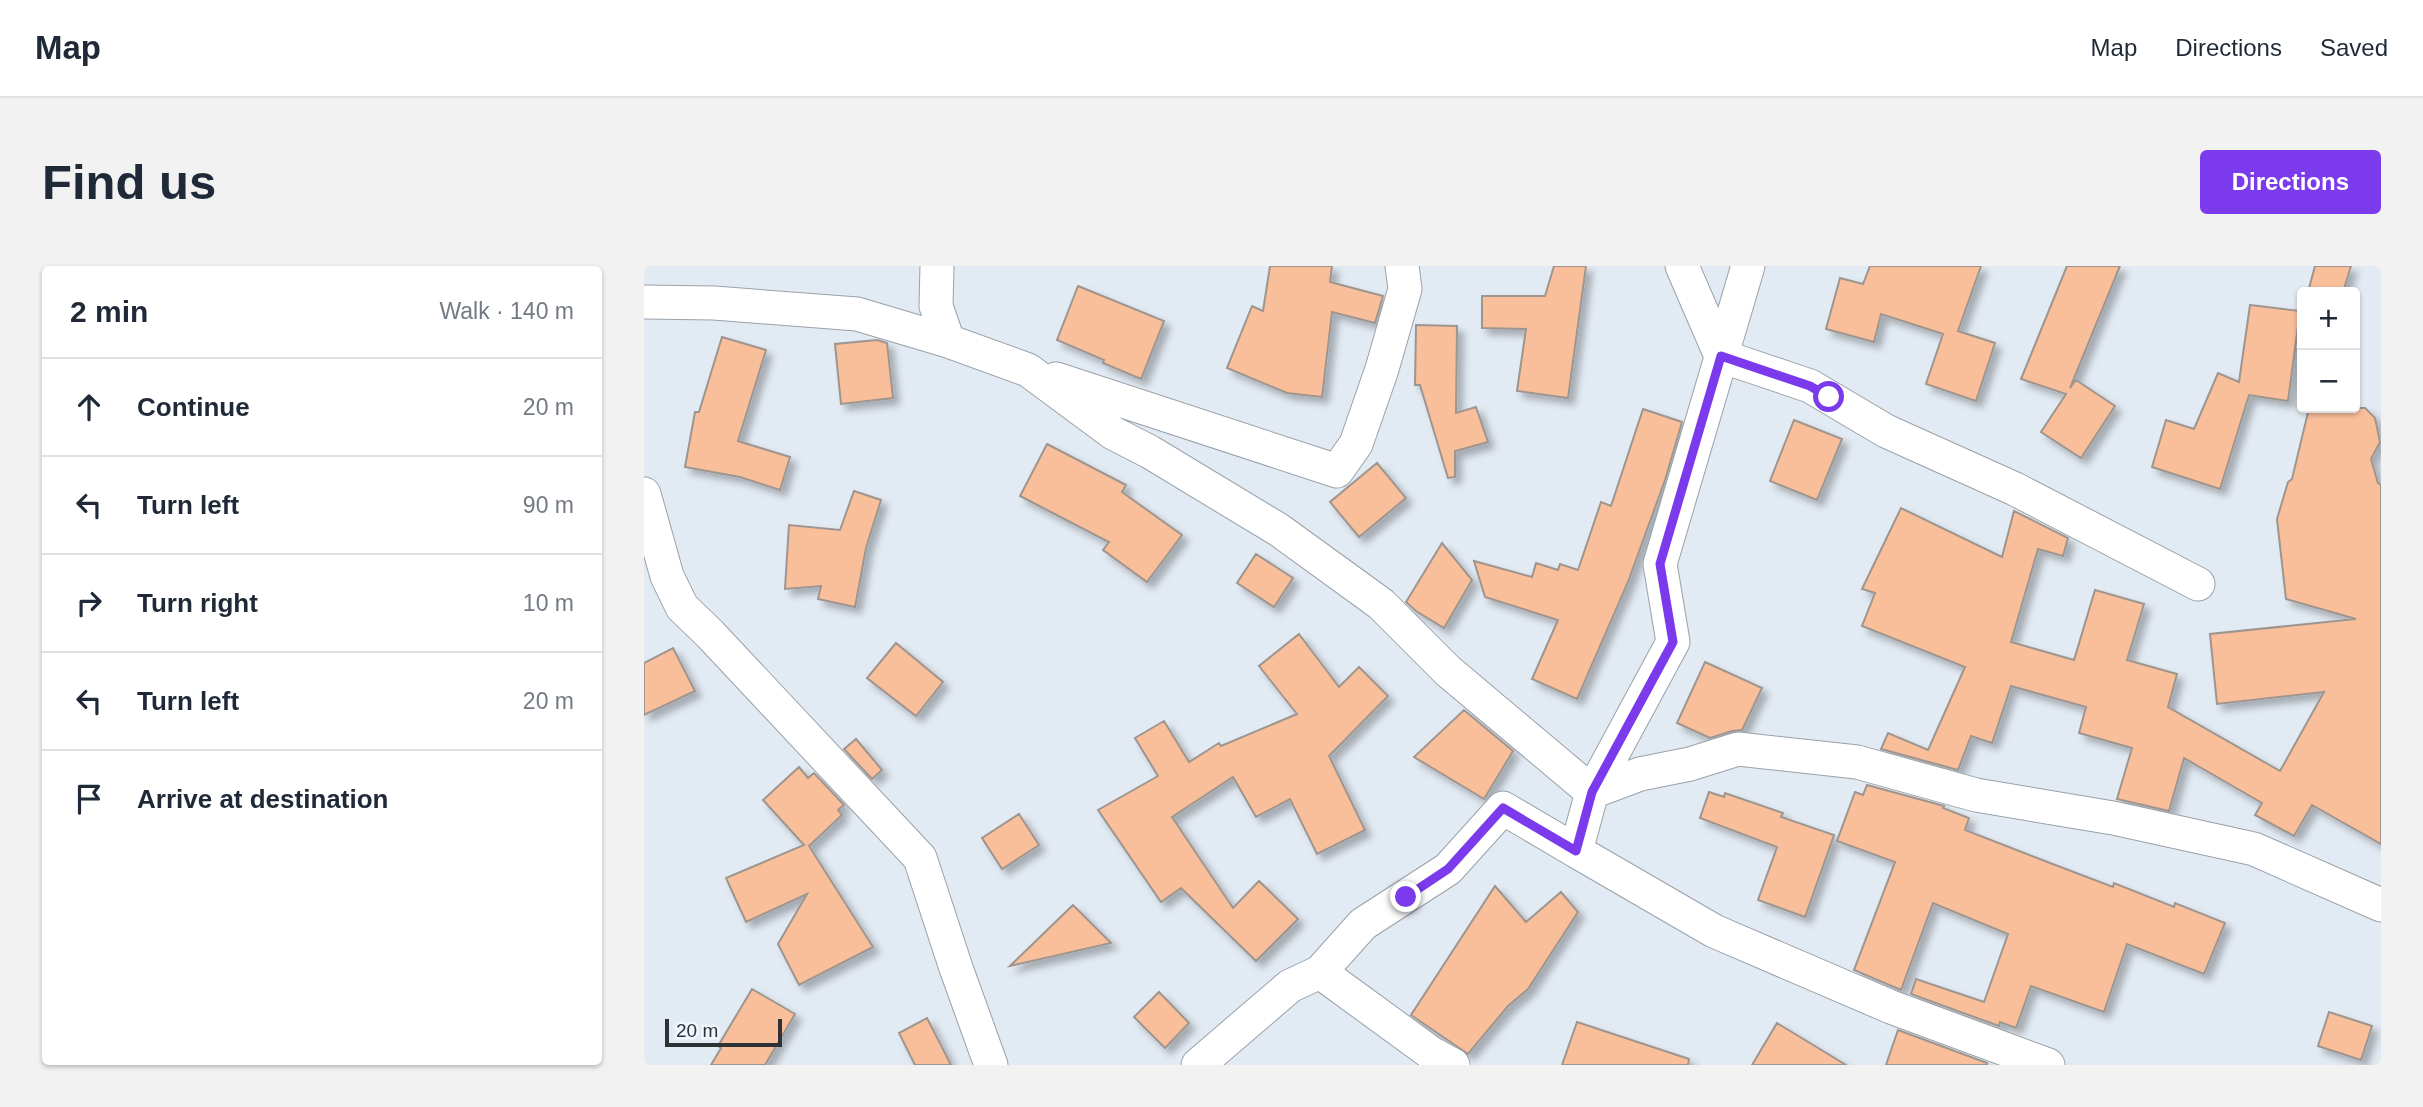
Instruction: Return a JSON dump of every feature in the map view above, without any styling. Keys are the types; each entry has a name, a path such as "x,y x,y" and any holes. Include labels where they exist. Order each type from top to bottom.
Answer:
{"street":[{"path":"937,266 936,306 948,341"},
{"path":"644,302 714,303 858,314 948,341 1028,370 1337,471 1356,444 1382,369 1405,289 1402,266"},
{"path":"1682,266 1721,356 1810,386 1886,431 2015,489 2198,584"},
{"path":"1576,851 1592,792 1673,642 1660,564 1748,266"},
{"path":"1028,370 1113,433 1150,452 1279,530 1381,604 1447,671 1592,792"},
{"path":"644,495 667,576 682,607 720,644 920,858 991,1065"},
{"path":"1592,792 1640,774 1690,764 1738,749 1857,762 1976,795 2113,818 2254,849 2381,905"},
{"path":"1198,1065 1290,986 1320,972 1363,924 1448,869 1503,808 1714,931 1891,1007 2048,1065"},
{"path":"1320,972 1431,1053 1453,1065"}],"building":[{"path":"1270,266 1332,266 1330,282 1383,296 1375,323 1332,312 1322,397 1287,393 1227,368 1252,306 1263,311"},
{"path":"1554,266 1586,266 1568,398 1517,391 1526,329 1482,328 1482,296 1545,296"},
{"path":"1870,266 1981,266 1958,331 1995,343 1976,401 1926,384 1943,334 1881,314 1874,342 1826,329 1840,278 1863,284"},
{"path":"2067,266 2120,266 2070,388 2076,380 2115,406 2081,458 2041,432 2066,394 2021,379"},
{"path":"2315,266 2351,266 2345,287 2309,287"},
{"path":"1078,286 1164,321 1141,379 1057,340"},
{"path":"2250,305 2297,311 2297,334 2288,401 2249,395 2220,489 2152,467 2166,420 2194,429 2218,373 2239,382"},
{"path":"1416,325 1457,326 1456,413 1476,407 1488,442 1455,451 1455,477 1448,478 1420,385 1415,385"},
{"path":"722,337 766,350 738,441 790,457 780,490 740,477 685,467 695,412 699,412"},
{"path":"877,340 887,343 893,398 841,404 835,344"},
{"path":"2360,408 2365,408 2375,418 2380,442 2371,459 2381,485 2381,844 2312,805 2294,836 2255,815 2262,803 2184,758 2169,811 2117,799 2132,748 2079,733 2086,707 2011,686 1992,743 1971,736 1958,770 1881,749 1888,733 1928,750 1965,667 1862,626 1875,593 1862,589 1901,508 2002,557 2014,511 2068,538 2063,556 2038,549 2011,642 2074,660 2095,590 2144,604 2127,660 2177,674 2168,707 2280,771 2324,692 2217,704 2210,634 2356,619 2286,599 2277,519 2288,482 2292,479 2308,413 2360,413"},
{"path":"1643,409 1682,422 1665,480 1628,582 1577,699 1532,679 1558,620 1485,597 1474,561 1532,577 1536,563 1558,570 1560,564 1578,570 1601,502 1611,506"},
{"path":"1794,420 1842,439 1817,500 1770,481"},
{"path":"1047,444 1126,485 1122,492 1182,535 1147,582 1103,550 1109,542 1020,496"},
{"path":"1377,463 1406,498 1359,537 1330,502"},
{"path":"854,491 881,500 866,548 855,607 818,599 821,586 785,589 789,525 840,530"},
{"path":"1442,543 1472,580 1444,628 1406,602"},
{"path":"1256,554 1293,578 1274,607 1237,583"},
{"path":"1299,634 1339,687 1359,667 1388,696 1329,756 1365,830 1317,854 1290,799 1256,817 1233,777 1172,817 1233,908 1259,881 1298,919 1256,961 1181,888 1161,902 1098,810 1158,776 1135,738 1164,721 1189,762 1219,743 1221,746 1297,714 1259,666"},
{"path":"896,643 943,682 916,716 867,678"},
{"path":"673,648 695,691 644,715 644,663"},
{"path":"1705,662 1762,688 1742,730 1710,738 1677,723"},
{"path":"1464,710 1513,751 1484,799 1414,757"},
{"path":"856,739 882,770 872,779 844,749"},
{"path":"799,767 808,778 814,773 844,805 838,810 842,815 809,846 873,947 799,985 778,944 807,894 746,922 726,878 804,845 763,800"},
{"path":"1867,785 1944,806 1943,808 1969,818 1965,830 2113,887 2114,883 2174,907 2175,903 2225,923 2204,974 2127,944 2104,1012 2031,986 2016,1028 2000,1022 1999,1026 1911,994 1916,979 1984,1002 2008,934 1933,903 1901,990 1854,970 1895,862 1837,841 1855,792 1863,795"},
{"path":"1709,792 1724,797 1725,793 1783,813 1781,817 1834,835 1805,917 1758,900 1777,847 1700,818"},
{"path":"1019,814 1039,845 1002,869 982,838"},
{"path":"1495,886 1526,922 1561,892 1578,912 1528,989 1508,1006 1468,1054 1411,1015"},
{"path":"1073,905 1111,943 1010,966"},
{"path":"752,989 795,1014 765,1065 711,1065 721,1048 718,1046"},
{"path":"1159,992 1189,1023 1165,1048 1134,1017"},
{"path":"2329,1012 2372,1026 2361,1060 2318,1046"},
{"path":"927,1018 951,1065 915,1065 899,1033"},
{"path":"1577,1022 1689,1059 1688,1065 1562,1065"},
{"path":"1777,1023 1846,1065 1752,1065"},
{"path":"1898,1030 1987,1063 1987,1065 1886,1065"}],"route":[{"path":"1406,897 1448,869 1503,808 1576,851 1579,846 1592,792 1673,642 1660,564 1721,356 1810,386 1829,397"}]}
